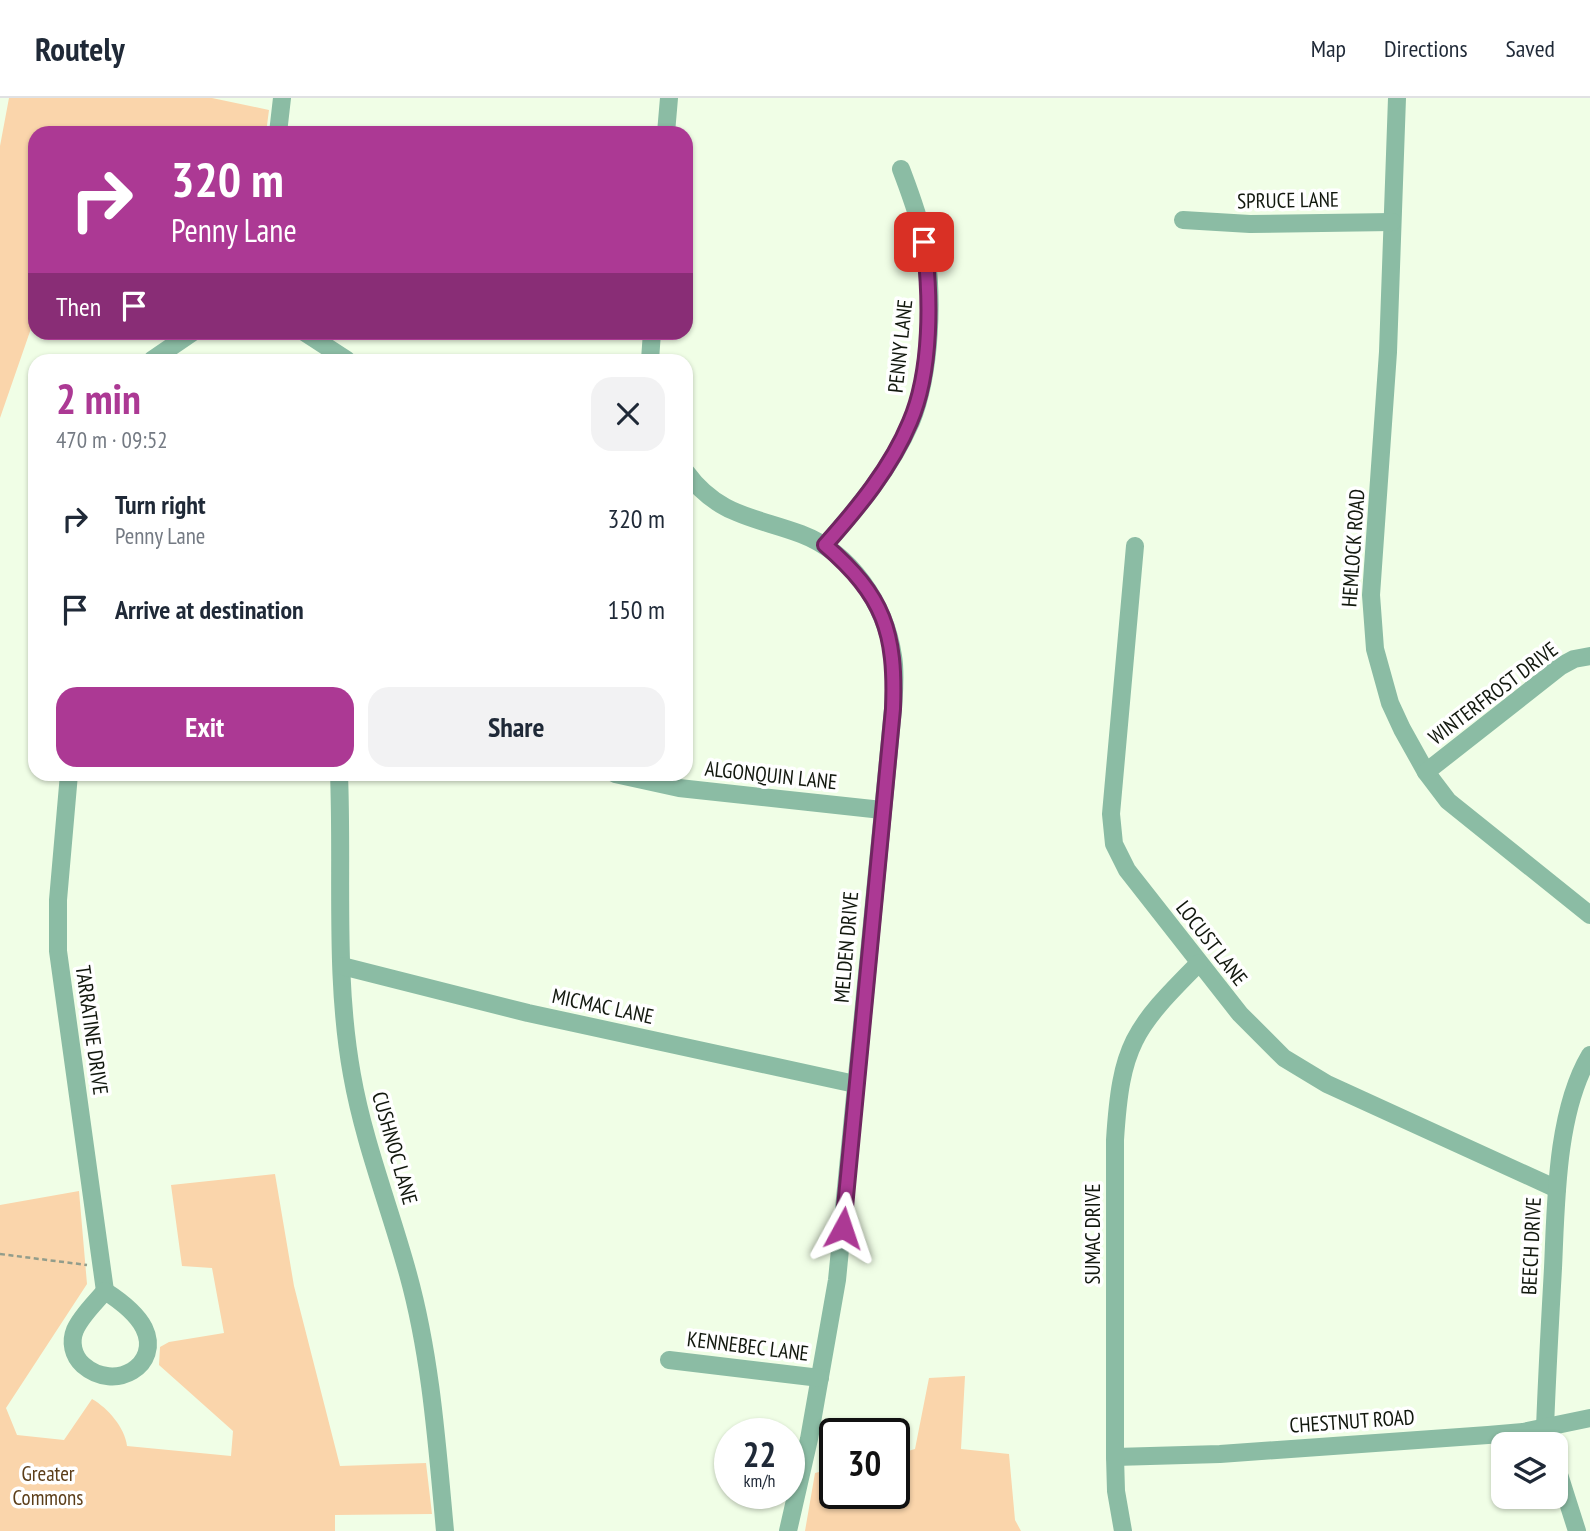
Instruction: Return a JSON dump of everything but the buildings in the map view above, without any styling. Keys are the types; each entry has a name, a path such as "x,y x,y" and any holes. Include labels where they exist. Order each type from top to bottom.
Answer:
{"street":[{"path":"279,126 282,98"},
{"path":"666,126 668,98"},
{"name":"HEMLOCK ROAD","path":"1397,98 1388,352 1371,622 1375,649 1390,703 1426,772 1448,801 1590,915"},
{"name":"PENNY LANE","path":"825,545 864,500 899,444 911,421 921,385 928,320 928,268 918,217 901,169"},
{"name":"SPRUCE LANE","path":"1184,220 1250,224 1392,222"},
{"path":"161,354 181,340"},
{"path":"316,340 338,354"},
{"name":"MELDEN DRIVE","path":"693,480 726,510 825,545 854,571 872,594 888,632 894,658 894,684 837,1280 788,1531"},
{"name":"LOCUST LANE","path":"1135,546 1113,787 1114,844 1127,870 1240,1014 1272,1047 1312,1076 1557,1189"},
{"name":"WINTERFROST DRIVE","path":"1426,772 1561,666 1574,659 1590,656"},
{"name":"TARRATINE DRIVE","path":"68,781 58,900 58,951 104,1291"},
{"name":"CUSHNOC LANE","path":"338,781 346,1038 358,1104 418,1314 436,1432 445,1531"},
{"name":"ALGONQUIN LANE","path":"647,781 679,788 882,810"},
{"name":"SUMAC DRIVE","path":"1123,1531 1116,1491 1115,1457 1115,1140 1118,1088 1134,1038 1148,1015 1199,963"},
{"name":"MICMAC LANE","path":"342,966 528,1013 855,1084"},
{"name":"BEECH DRIVE","path":"1547,1432 1557,1189 1570,1102 1590,1055"},
{"path":"104,1291 138,1318 148,1342 146,1354 132,1372 120,1377 104,1377 90,1371 78,1360 73,1349 76,1327 104,1291"},
{"name":"KENNEBEC LANE","path":"669,1360 820,1378"},
{"name":"CHESTNUT ROAD","path":"1557,1432 1590,1418"},
{"name":"CHESTNUT ROAD","path":"1115,1457 1253,1452 1491,1435"},
{"path":"1568,1503 1577,1531"}],"path":[{"path":"0,1254 102,1268"}],"green space":[{"path":"9,98 212,98 269,110 267,126 28,126 28,337 0,418 0,146"},
{"name":"Greater Commons","path":"275,1174 294,1286 340,1466 426,1463 432,1514 335,1515 335,1531 0,1531 0,1205 79,1191 87,1284 6,1408 17,1435 64,1440 92,1399 115,1419 127,1446 231,1456 233,1431 159,1365 160,1347 169,1342 224,1333 212,1268 182,1266 171,1185"},
{"path":"965,1376 961,1449 1009,1454 1015,1520 1021,1531 805,1531 815,1473 819,1472 819,1509 910,1509 910,1450 915,1449 929,1378"}],"route":[{"path":"843,1228 893,709 894,658 884,620 872,594 854,571 825,545 871,489 899,444 919,397 928,320 928,268 924,242"}]}
